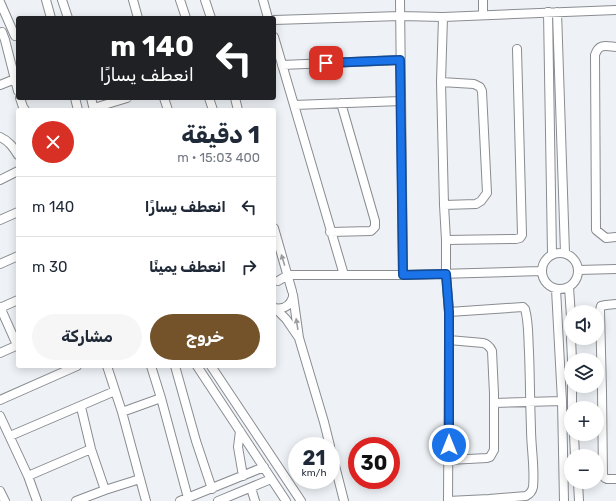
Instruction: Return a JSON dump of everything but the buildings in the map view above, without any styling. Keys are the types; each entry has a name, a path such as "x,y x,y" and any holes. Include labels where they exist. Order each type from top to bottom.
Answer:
{"street":[{"path":"46,0 50,16"},
{"path":"62,0 67,16"},
{"path":"133,0 137,16"},
{"path":"180,0 185,16"},
{"path":"205,0 210,16"},
{"path":"263,0 267,16"},
{"path":"400,0 403,275"},
{"path":"483,0 483,15"},
{"path":"0,2 14,27 16,36 3,42"},
{"path":"276,20 400,16 442,17 616,10"},
{"path":"548,12 552,254"},
{"path":"557,12 565,253"},
{"path":"442,17 441,82 446,274 449,312 448,501 526,496 532,491 534,474 531,430 528,326 525,309 523,307 449,312"},
{"path":"14,27 1,32 16,83"},
{"path":"276,44 330,232 344,275"},
{"path":"616,47 605,45 600,47 596,51 595,55 596,230 606,238 616,237"},
{"path":"446,240 516,239 520,238 522,235 517,49"},
{"path":"282,65 400,60"},
{"path":"0,85 15,79"},
{"path":"441,82 474,84 480,87 482,91 487,194 481,202 476,204 444,205"},
{"path":"97,108 121,100"},
{"path":"294,105 401,101"},
{"path":"330,232 371,231 375,222 341,103"},
{"path":"0,137 6,139 16,152"},
{"path":"0,180 16,172"},
{"path":"0,220 16,213"},
{"path":"276,235 288,275 299,338 328,437"},
{"path":"565,253 576,263 578,270 576,279 569,286 563,289 556,289 550,286 542,277 543,264 546,258 552,254 565,253"},
{"path":"0,264 16,257"},
{"path":"578,270 616,269"},
{"path":"276,282 288,275 403,275 542,271"},
{"path":"276,282 287,284 292,293 290,304 287,307 283,309 276,308"},
{"path":"569,286 570,305"},
{"path":"556,289 562,401 564,501"},
{"path":"16,301 0,307 16,343"},
{"path":"616,304 601,306 600,310 604,476 607,479 616,479"},
{"path":"276,309 286,319 299,338"},
{"path":"449,340 483,343 490,347 492,351 494,403 494,450 490,456 487,458 449,460"},
{"path":"0,353 16,345"},
{"path":"0,400 72,368"},
{"path":"108,368 122,412 146,501"},
{"path":"152,368 161,398 184,500 264,467"},
{"path":"176,368 196,441 212,488"},
{"path":"198,368 264,467 283,499"},
{"path":"212,368 301,501"},
{"path":"10,436 81,407 115,391"},
{"path":"122,412 161,398"},
{"path":"494,403 562,401"},
{"path":"81,407 91,449 105,490"},
{"path":"0,416 28,476 37,501"},
{"path":"240,431 238,447 243,476"},
{"path":"28,476 91,449"},
{"path":"76,501 140,479"},
{"path":"218,501 271,479"},
{"path":"340,485 344,501"},
{"path":"251,488 255,501"},
{"path":"578,489 579,501"},
{"path":"0,491 5,501"}],"route":[{"path":"326,63 400,60 403,275 446,274 449,312 449,445"}]}
